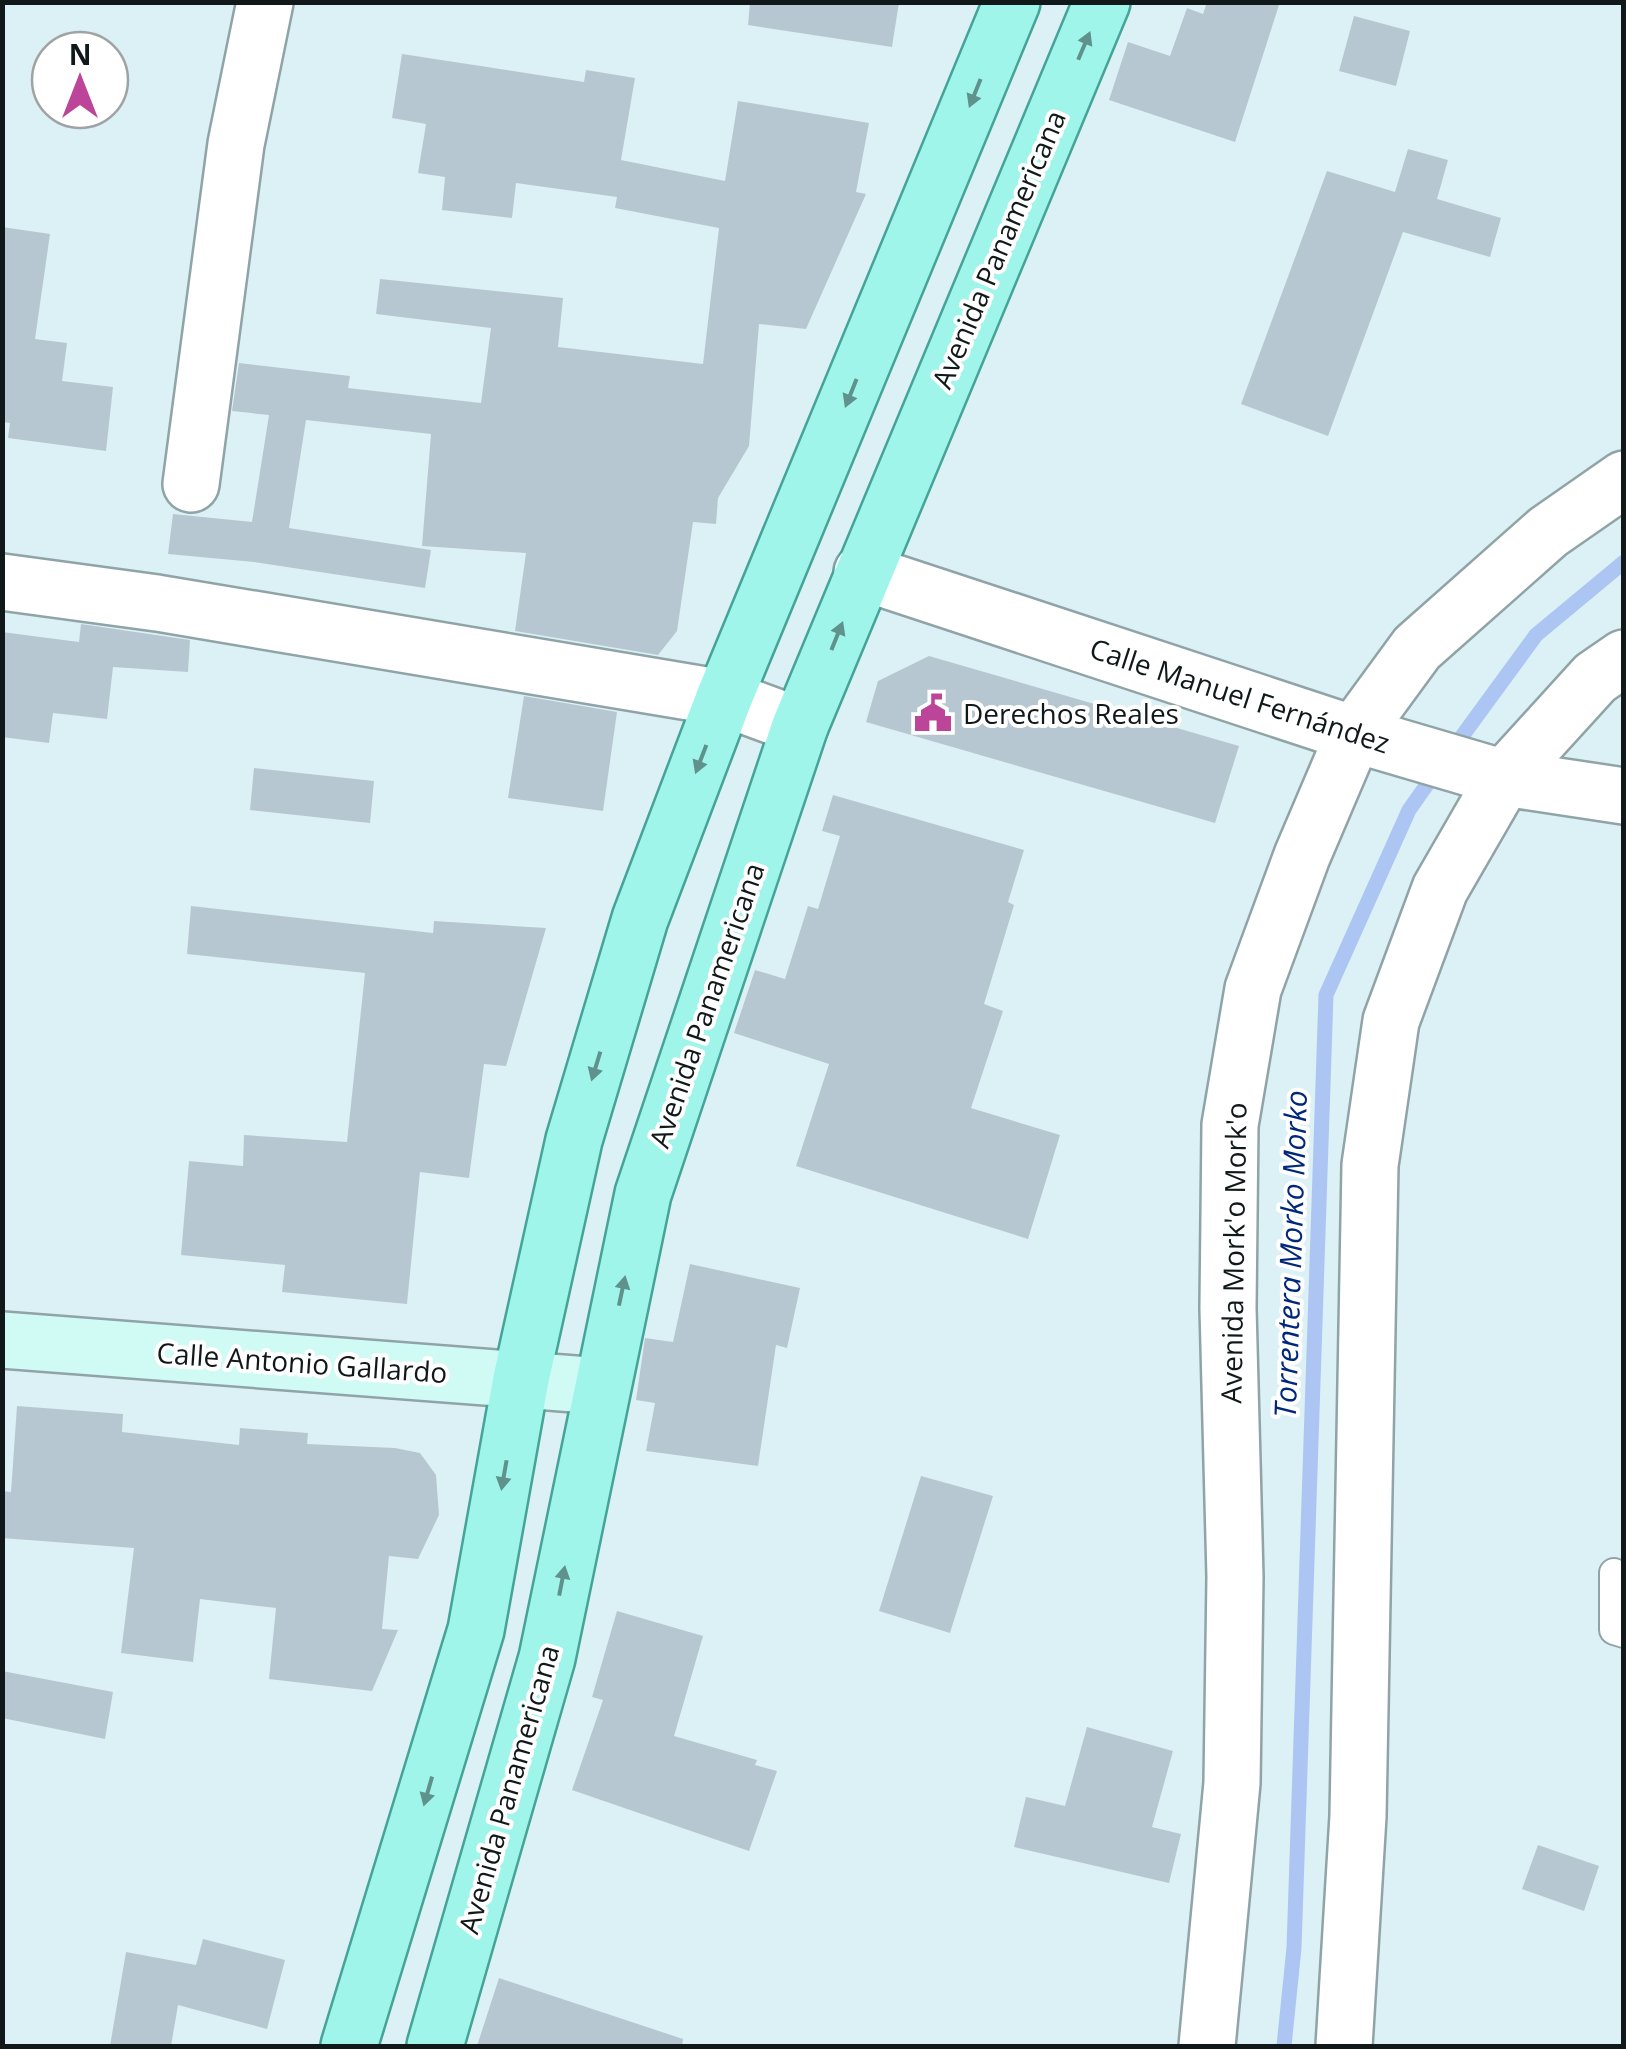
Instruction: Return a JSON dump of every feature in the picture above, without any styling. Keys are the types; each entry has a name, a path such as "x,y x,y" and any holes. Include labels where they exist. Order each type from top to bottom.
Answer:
{"main road":[{"path":"350,2046 476,1630 521,1379 574,1140 640,919 724,698 1012,2"},
{"name":"Avenida Panamericana","path":"435,2046 547,1658 643,1194 800,726 1102,2"},
{"name":"Calle Antonio Gallardo","path":"2,1340 601,1386"}],"street":[{"path":"191,484 236,144 264,2"},
{"name":"Avenida Mork'o Mork'o","path":"1207,2046 1232,1783 1235,1576 1228,1308 1230,1124 1253,989 1302,856 1354,734 1416,648 1548,532 1624,478"},
{"name":"Calle Manuel Fernández","path":"862,572 1354,734 1465,766 1624,796"},
{"path":"2,582 724,698 800,726"},
{"path":"1344,2046 1358,1816 1370,1165 1391,1021 1440,889 1465,766 1624,658"}],"lane":[{"path":"1614,1573 1614,1630 1624,1633"}],"building":[{"path":"750,2 899,2 892,47 748,25"},
{"path":"1207,2 1280,2 1235,142 1109,100 1128,42 1170,56 1187,8 1203,14"},
{"path":"1354,16 1410,31 1396,86 1339,71"},
{"path":"402,54 584,82 586,70 635,78 621,160 725,181 738,101 869,123 856,192 866,194 806,329 759,324 749,446 718,498 716,524 693,522 677,631 658,655 515,631 526,553 422,546 431,434 306,420 289,528 431,550 425,588 254,562 168,554 173,514 252,522 269,415 232,411 239,363 350,376 348,388 481,403 491,328 376,314 380,279 563,298 558,347 703,364 719,228 615,208 617,197 516,183 512,218 442,210 445,177 418,173 426,124 392,118"},
{"path":"1408,149 1448,160 1437,199 1501,218 1490,257 1403,232 1328,436 1241,404 1327,171 1395,192"},
{"path":"2,227 50,234 35,339 67,343 62,381 113,387 106,451 8,438 10,423 2,422"},
{"path":"81,624 190,640 188,672 113,667 107,719 53,713 49,743 2,737 2,632 79,642"},
{"path":"929,656 1239,746 1215,823 866,722 878,681"},
{"path":"524,696 617,712 603,811 508,798"},
{"path":"254,768 374,781 370,823 250,810"},
{"path":"833,795 1024,850 1008,902 1014,905 984,1004 1003,1011 971,1108 1060,1135 1028,1239 796,1166 829,1064 734,1033 755,970 785,979 808,906 818,909 840,836 822,831"},
{"path":"191,906 433,933 434,921 546,928 506,1066 484,1064 469,1178 420,1172 407,1304 282,1292 285,1265 181,1255 189,1161 243,1166 244,1135 347,1142 365,973 187,954"},
{"path":"690,1264 800,1288 787,1348 776,1345 758,1466 646,1451 655,1403 636,1400 645,1338 673,1342"},
{"path":"17,1406 123,1414 122,1432 239,1445 240,1428 308,1433 307,1444 420,1453 436,1475 439,1515 418,1559 389,1556 382,1629 398,1630 372,1691 269,1679 276,1608 200,1599 193,1662 121,1653 134,1548 2,1538 2,1491 11,1492"},
{"path":"921,1476 993,1496 950,1633 879,1611"},
{"path":"617,1611 703,1636 674,1736 757,1760 755,1765 777,1771 749,1851 572,1790 603,1700 592,1697"},
{"path":"2,1671 113,1692 105,1739 2,1718"},
{"path":"1087,1727 1173,1751 1152,1827 1181,1834 1169,1883 1014,1847 1026,1797 1065,1806"},
{"path":"1538,1845 1599,1866 1584,1911 1522,1889"},
{"path":"203,1939 285,1960 267,2029 178,2005 171,2046 110,2046 126,1952 196,1965"},
{"path":"499,1978 683,2039 682,2046 477,2046"}],"waterway":[{"name":"Torrentera Morko Morko","path":"1452,750 1536,635 1624,562"},
{"name":"Torrentera Morko Morko","path":"1284,2046 1294,1948 1326,995 1409,810 1438,769"}],"place":[{"name":"Derechos Reales","path":"933,713"}]}
